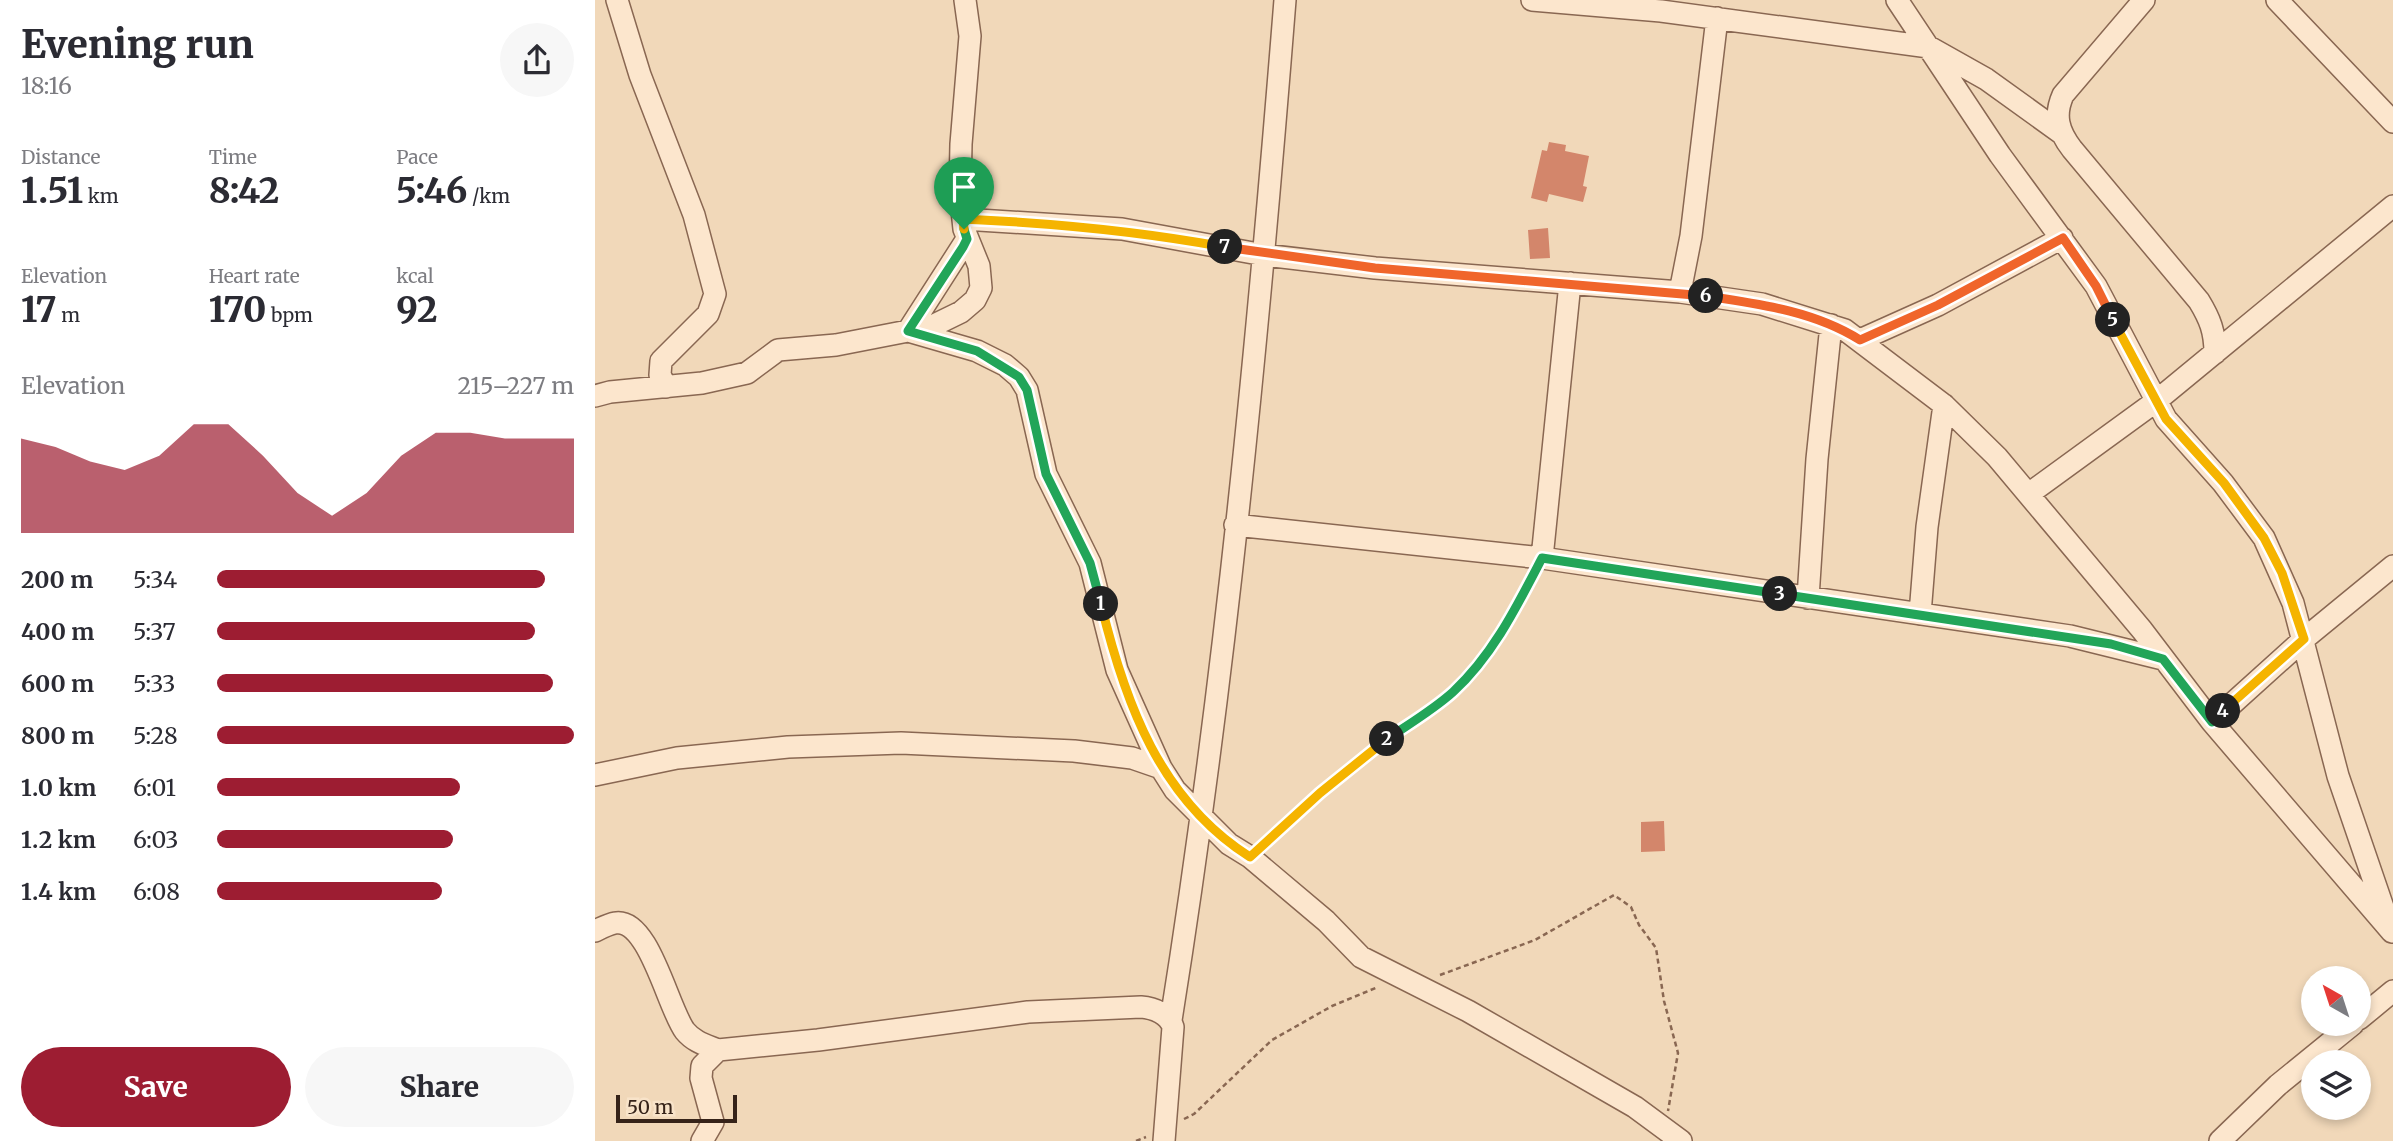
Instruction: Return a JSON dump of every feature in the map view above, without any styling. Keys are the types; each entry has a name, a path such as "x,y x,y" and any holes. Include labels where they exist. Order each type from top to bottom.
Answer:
{"street":[{"path":"617,0 640,75 694,215 715,294 708,314 661,361 660,375 666,387"},
{"path":"595,396 702,383 747,373 778,350 836,345 913,332 961,312 975,300 981,289 979,266 965,229 961,144 970,36 965,0"},
{"path":"1164,1135 1173,1027 1171,1020 1202,818 1235,525 1263,254 1285,0"},
{"path":"1532,0 1717,18 1929,47 1986,79 2061,133 2199,301 2209,317 2214,334 2215,353"},
{"path":"1897,0 2000,155 2096,286 2155,402 2224,483 2264,538 2282,573 2304,639 2338,776 2392,933"},
{"path":"2061,133 2058,114 2063,95 2144,0"},
{"path":"2277,0 2393,122"},
{"path":"1680,292 1691,236 1717,18"},
{"path":"2030,493 2155,402 2393,206"},
{"path":"913,332 965,229"},
{"path":"965,229 1122,229 1263,254 1375,268 1680,292 1762,304 1831,325 1860,340 1944,405 2030,493 2212,722 2392,933"},
{"path":"1860,340 1938,305 2063,238"},
{"path":"1542,558 1570,284"},
{"path":"1808,598 1816,472 1831,325"},
{"path":"913,332 977,351 1005,365 1019,377 1027,390 1046,474 1090,563 1117,670 1161,768 1175,790 1229,844 1250,857 1326,920 1361,957 1468,1011 1664,1127 1681,1141"},
{"path":"1920,614 1927,527 1944,405"},
{"path":"1235,525 1542,558 2070,636 2163,659"},
{"path":"2212,722 2304,639 2393,566"},
{"path":"595,775 677,758 788,747 901,743 1074,751 1132,758 1161,768"},
{"path":"595,931 617,922 631,926 643,937 678,1021 694,1040 718,1051 818,1041 1028,1012 1151,1007 1171,1020"},
{"path":"2371,1009 2393,991"},
{"path":"2220,1141 2279,1084 2338,1036"},
{"path":"702,1141 713,1122 701,1078 702,1066 718,1051"}],"path":[{"path":"1250,857 1367,754 1451,694 1479,666 1510,620 1542,558"},
{"path":"1414,984 1535,940 1614,895 1631,907 1639,925 1656,948 1664,1001 1678,1053 1664,1127"},
{"path":"1164,1135 1194,1114 1272,1040 1332,1006 1379,986"}],"building":[{"path":"1549,142 1566,145 1565,151 1589,156 1583,202 1549,194 1547,202 1531,198 1542,150 1547,151"},
{"path":"1548,228 1550,258 1530,259 1528,230"},
{"path":"1664,821 1665,851 1641,852 1641,822"}],"route":[{"path":"963,219 1122,229 1263,254 1375,268 1680,292 1762,304 1845,330 1860,340 1903,323 2063,238 2096,286 2166,419 2224,483 2264,538 2282,573 2304,639 2212,722 2163,659 2111,644 1542,558 1510,620 1479,666 1451,694 1367,754 1320,793 1250,857 1229,844 1202,818 1175,790 1161,768 1117,670 1090,563 1046,474 1027,390 1019,377 1005,365 977,351 908,331 963,247 967,239 964,229 963,219"}]}
